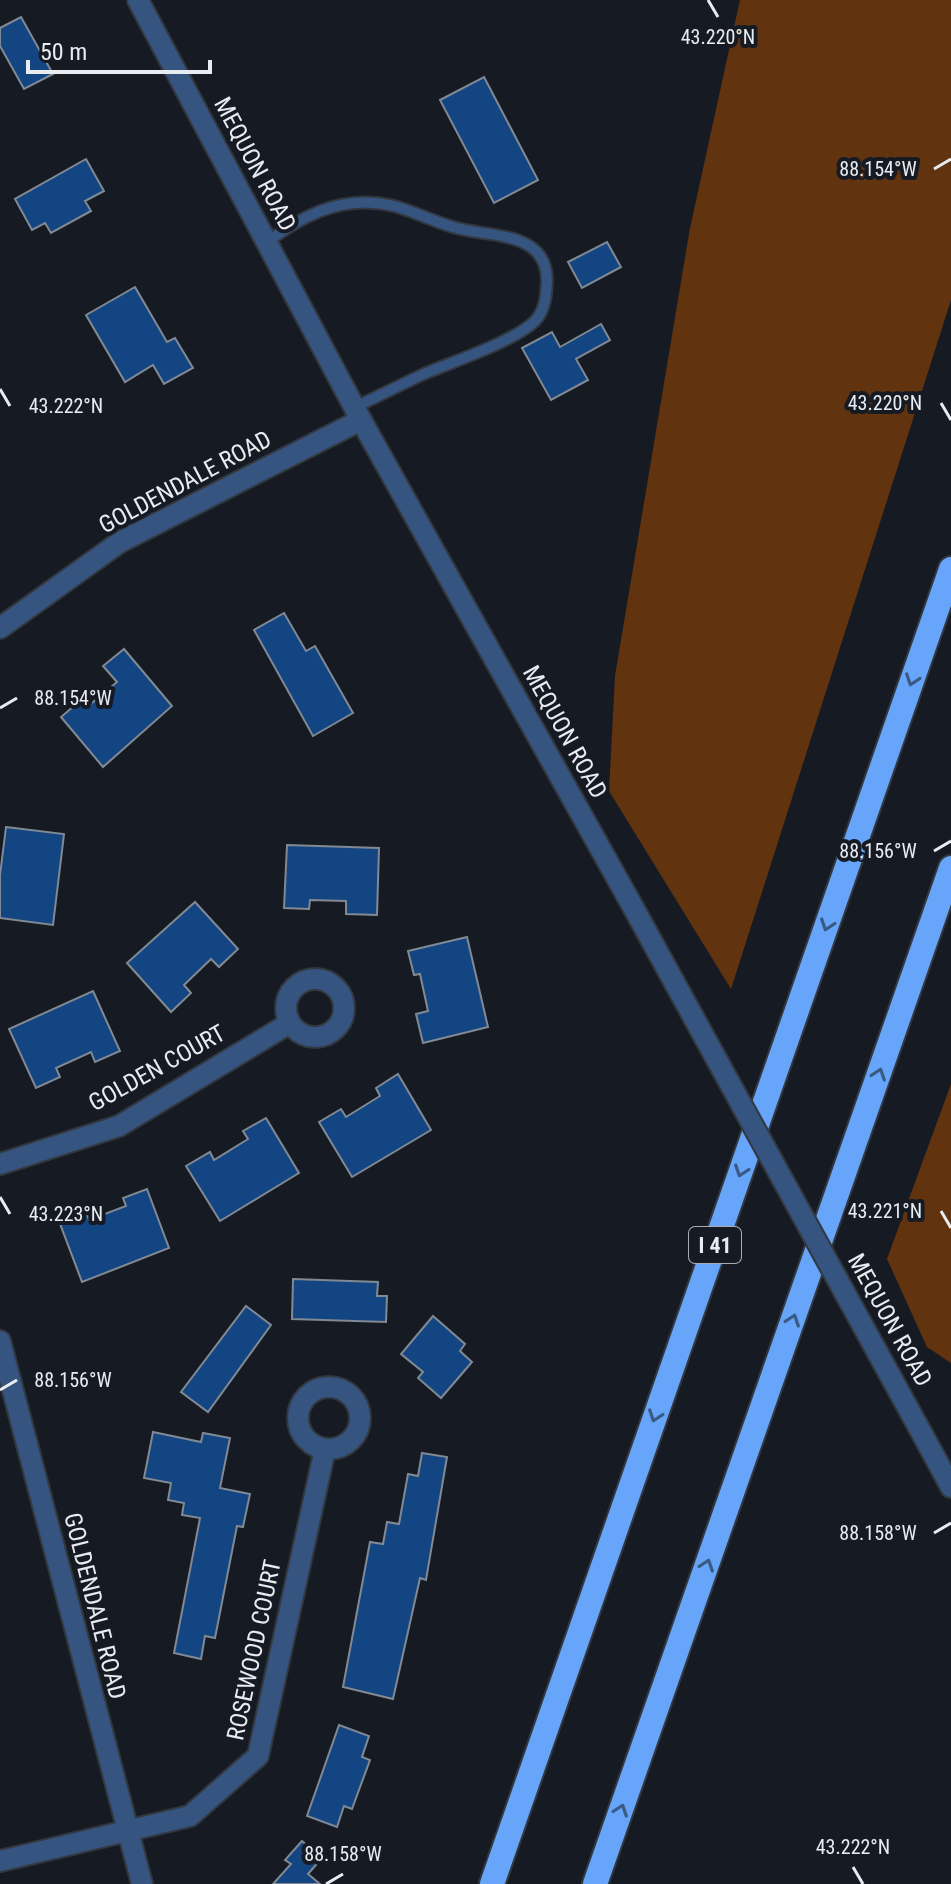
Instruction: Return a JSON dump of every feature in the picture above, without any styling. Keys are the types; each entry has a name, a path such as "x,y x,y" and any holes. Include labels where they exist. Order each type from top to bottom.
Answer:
{"highway":[{"name":"I 41","path":"492,1884 944,608 951,569"},
{"path":"595,1884 951,868"}],"street":[{"name":"MEQUON ROAD","path":"138,0 358,414 951,1487"},
{"name":"GOLDENDALE ROAD","path":"0,628 120,542 358,414"},
{"name":"GOLDEN COURT","path":"0,1164 119,1126 290,1023"},
{"name":"GOLDENDALE ROAD","path":"0,1341 142,1884"},
{"name":"ROSEWOOD COURT","path":"0,1861 190,1816 258,1756 325,1449"}],"lane":[{"path":"267,242 297,221 324,210 353,203 384,202 469,232 517,238 541,256 547,274 546,299 538,318 503,341 358,414"}],"shaded area":[{"path":"740,0 951,0 951,300 731,989 609,791 615,676 690,228"},
{"path":"951,1084 951,1363 927,1347 887,1259"}],"building":[{"path":"21,17 53,74 24,89 0,46 0,28"},
{"path":"484,77 538,180 494,203 440,100"},
{"path":"86,159 104,191 85,201 91,211 51,233 45,223 32,230 15,199"},
{"path":"607,242 621,267 582,288 568,262"},
{"path":"135,287 167,342 175,338 193,368 164,384 153,365 125,382 86,315"},
{"path":"601,324 610,340 576,359 588,380 551,400 522,348 552,332 560,347"},
{"path":"284,613 306,651 315,646 353,713 313,736 254,630"},
{"path":"124,649 172,706 103,767 61,717 81,700 87,707 117,682 103,666"},
{"path":"6,827 64,834 53,925 0,918 0,875"},
{"path":"287,845 379,848 377,915 346,914 346,901 310,900 309,909 284,908"},
{"path":"195,902 238,949 219,967 211,959 184,985 191,993 171,1012 127,963"},
{"path":"467,937 488,1027 423,1043 416,1014 428,1011 420,974 414,975 408,951"},
{"path":"93,991 120,1051 95,1062 91,1052 56,1068 60,1077 36,1088 9,1029"},
{"path":"398,1074 431,1130 352,1177 319,1122 341,1109 346,1117 380,1096 376,1088"},
{"path":"266,1118 299,1173 220,1221 186,1166 210,1152 214,1160 248,1139 243,1131"},
{"path":"147,1189 169,1248 82,1282 59,1221 86,1211 89,1220 126,1206 123,1198"},
{"path":"293,1279 378,1282 377,1296 387,1296 386,1322 292,1319"},
{"path":"246,1306 271,1325 208,1412 181,1392"},
{"path":"433,1316 465,1344 460,1351 472,1362 441,1398 418,1378 423,1372 401,1354"},
{"path":"153,1432 201,1442 203,1433 230,1438 220,1488 250,1494 243,1527 237,1526 215,1638 205,1636 201,1659 174,1653 200,1518 182,1515 184,1503 168,1500 171,1483 144,1478"},
{"path":"422,1453 447,1457 426,1580 420,1578 393,1699 343,1687 370,1542 383,1544 387,1522 399,1524 408,1474 418,1476"},
{"path":"339,1725 369,1736 362,1757 370,1760 352,1809 344,1806 337,1827 307,1816"},
{"path":"302,1841 322,1858 308,1874 320,1884 273,1884 291,1864 285,1860"}]}
